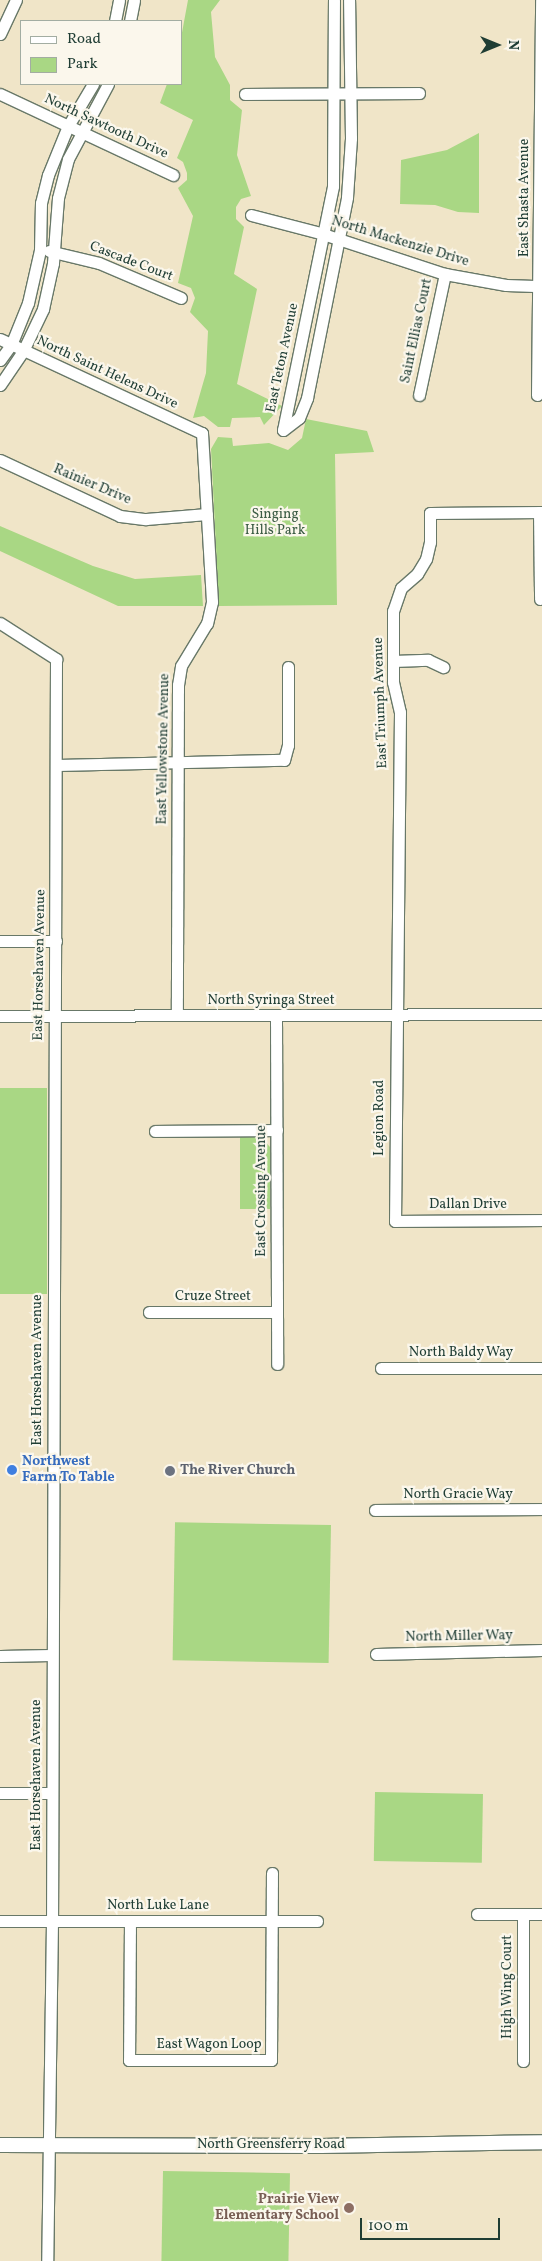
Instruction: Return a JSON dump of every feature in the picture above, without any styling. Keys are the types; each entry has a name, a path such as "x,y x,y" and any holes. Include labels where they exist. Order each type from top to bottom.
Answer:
{"main road":[{"name":"North Greensferry Road","path":"0,2145 331,2146 542,2142"}],"street":[{"path":"0,34 16,0"},
{"path":"114,20 119,0"},
{"path":"130,20 134,0"},
{"name":"East Teton Avenue","path":"334,0 333,186 325,235 283,430 299,418 307,398 340,240 350,165 350,0"},
{"name":"East Shasta Avenue","path":"537,395 541,286 541,0"},
{"path":"0,360 5,342 28,303 40,250 41,203 46,184 68,126 92,85"},
{"path":"0,385 23,351 43,309 54,252 58,198 68,160 81,132 107,85"},
{"path":"245,94 418,93"},
{"name":"North Sawtooth Drive","path":"0,94 173,174"},
{"name":"North Mackenzie Drive","path":"251,215 325,235 445,274 506,285 541,286"},
{"name":"Cascade Court","path":"40,250 99,263 181,298"},
{"name":"Saint Ellias Court","path":"418,395 445,274"},
{"name":"North Saint Helens Drive","path":"5,342 202,433"},
{"name":"East Yellowstone Avenue","path":"176,1015 178,764 181,666 211,614 202,433"},
{"name":"Rainier Drive","path":"0,460 120,516 146,519 207,514"},
{"path":"540,599 541,512"},
{"name":"East Triumph Avenue","path":"395,1015 398,1002 400,712 393,682 393,611 401,588 426,559 430,542 430,513 541,512"},
{"name":"East Horsehaven Avenue","path":"0,623 56,659 57,765 51,1654 52,1921 47,2261"},
{"path":"393,661 428,660 443,667"},
{"path":"57,765 178,764 284,760 288,744 288,667"},
{"path":"0,941 56,941"},
{"name":"North Syringa Street","path":"0,1016 176,1015 276,1017 542,1014"},
{"name":"Legion Road","path":"395,1015 395,1220"},
{"name":"East Crossing Avenue","path":"276,1017 277,1364"},
{"path":"155,1131 277,1130"},
{"name":"Dallan Drive","path":"395,1220 542,1220"},
{"name":"Cruze Street","path":"149,1312 277,1312"},
{"name":"North Baldy Way","path":"381,1368 542,1368"},
{"name":"North Gracie Way","path":"375,1510 542,1509"},
{"name":"North Miller Way","path":"376,1654 542,1650"},
{"path":"0,1656 51,1654"},
{"path":"0,1793 52,1793"},
{"name":"East Wagon Loop","path":"130,1921 128,2060 272,2060 272,1873"},
{"path":"478,1914 542,1914"},
{"name":"High Wing Court","path":"523,1914 523,2061"},
{"name":"North Luke Lane","path":"0,1921 317,1920"}],"green space":[{"path":"188,0 220,0 211,12 215,57 230,85 230,100 242,110 237,155 251,196 241,199 236,207 236,219 244,227 234,274 257,289 237,384 282,406 264,425 260,417 232,418 230,427 218,427 204,416 193,418 206,373 208,331 190,312 195,298 191,288 178,283 193,216 178,188 187,180 187,173 183,162 177,158 193,120 160,103 167,85 182,85 182,33"},
{"path":"479,133 479,213 458,212 435,205 400,204 401,160 447,150"},
{"name":"Singing Hills Park","path":"306,419 367,431 374,452 335,454 337,605 219,606 211,449 218,437 232,438 233,446 269,443 288,450 302,438"},
{"path":"0,526 93,566 135,579 201,575 203,606 118,606 0,551"},
{"path":"0,1088 47,1088 47,1294 0,1294"},
{"path":"240,1137 261,1137 270,1147 270,1209 240,1209"},
{"path":"175,1522 331,1525 329,1663 173,1660"},
{"path":"375,1792 483,1794 482,1863 374,1861"},
{"path":"163,2171 290,2173 288,2261 161,2261"}],"place":[{"name":"Northwest Farm To Table","path":"12,1470"},
{"name":"The River Church","path":"170,1471"},
{"name":"Prairie View Elementary School","path":"349,2208"}]}
